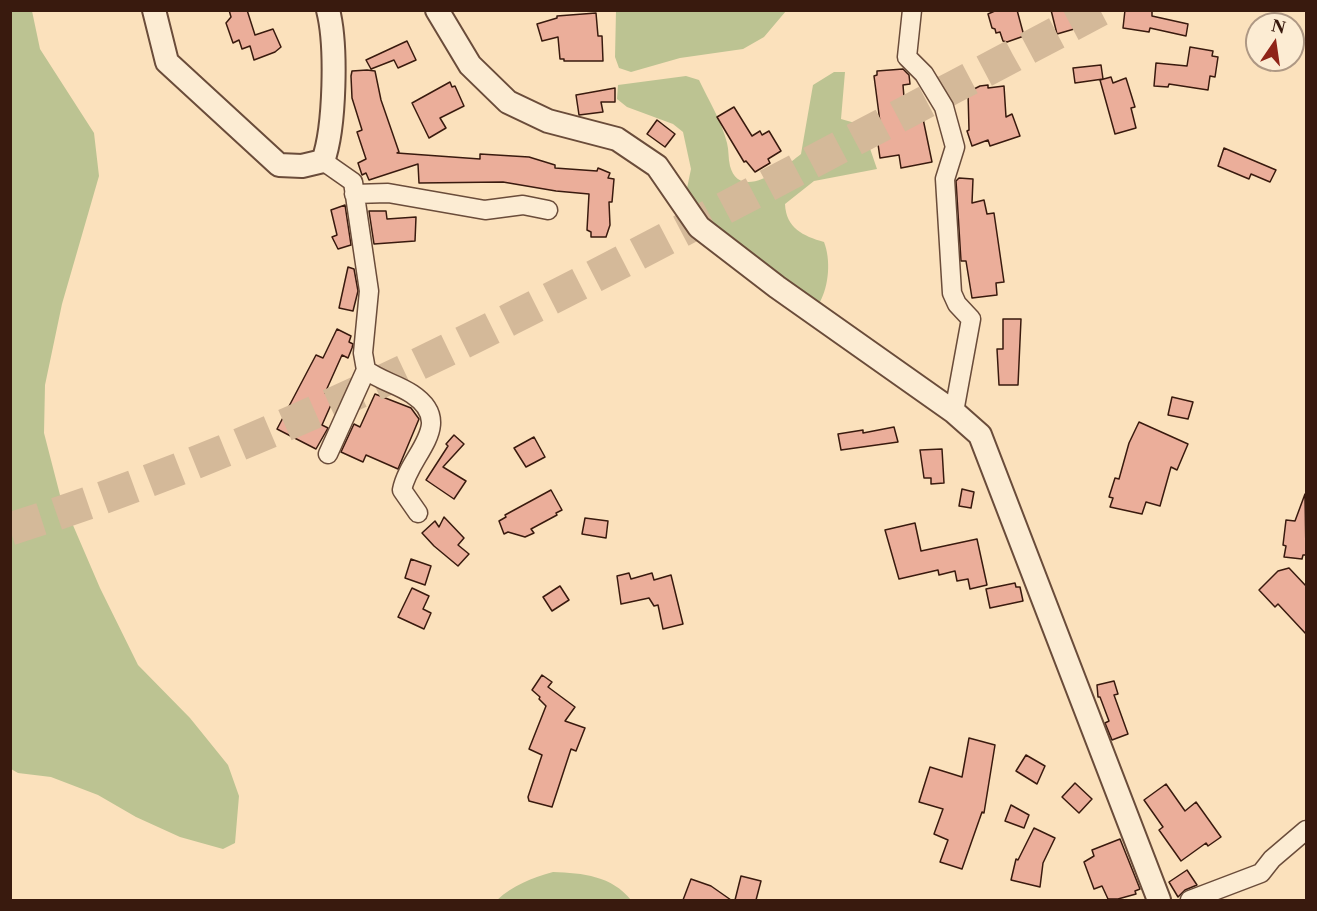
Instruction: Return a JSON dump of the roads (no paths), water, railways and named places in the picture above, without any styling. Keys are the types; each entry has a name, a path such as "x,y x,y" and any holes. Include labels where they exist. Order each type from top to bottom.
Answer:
{"street":[{"path":"154,10 167,62 203,98 279,165 302,166 323,161 352,182 369,291 363,353 366,370 328,454"},
{"path":"323,161 328,146 333,57 328,10"},
{"path":"437,10 470,65 508,102 548,121 617,139 657,166 699,227 777,287 954,412 980,435 1159,900"},
{"path":"912,10 907,57 924,74 944,106 955,147 945,179 952,293 957,304 970,319 954,412"},
{"path":"354,194 388,193 485,210 523,205 548,210"},
{"path":"366,370 381,381 409,392 427,405 432,420 431,433 404,478 402,490 418,513"},
{"path":"1190,900 1261,873 1272,859 1306,830"}],"tunnel":[{"path":"10,529 102,498 193,463 372,386 546,301 1100,10"}]}
